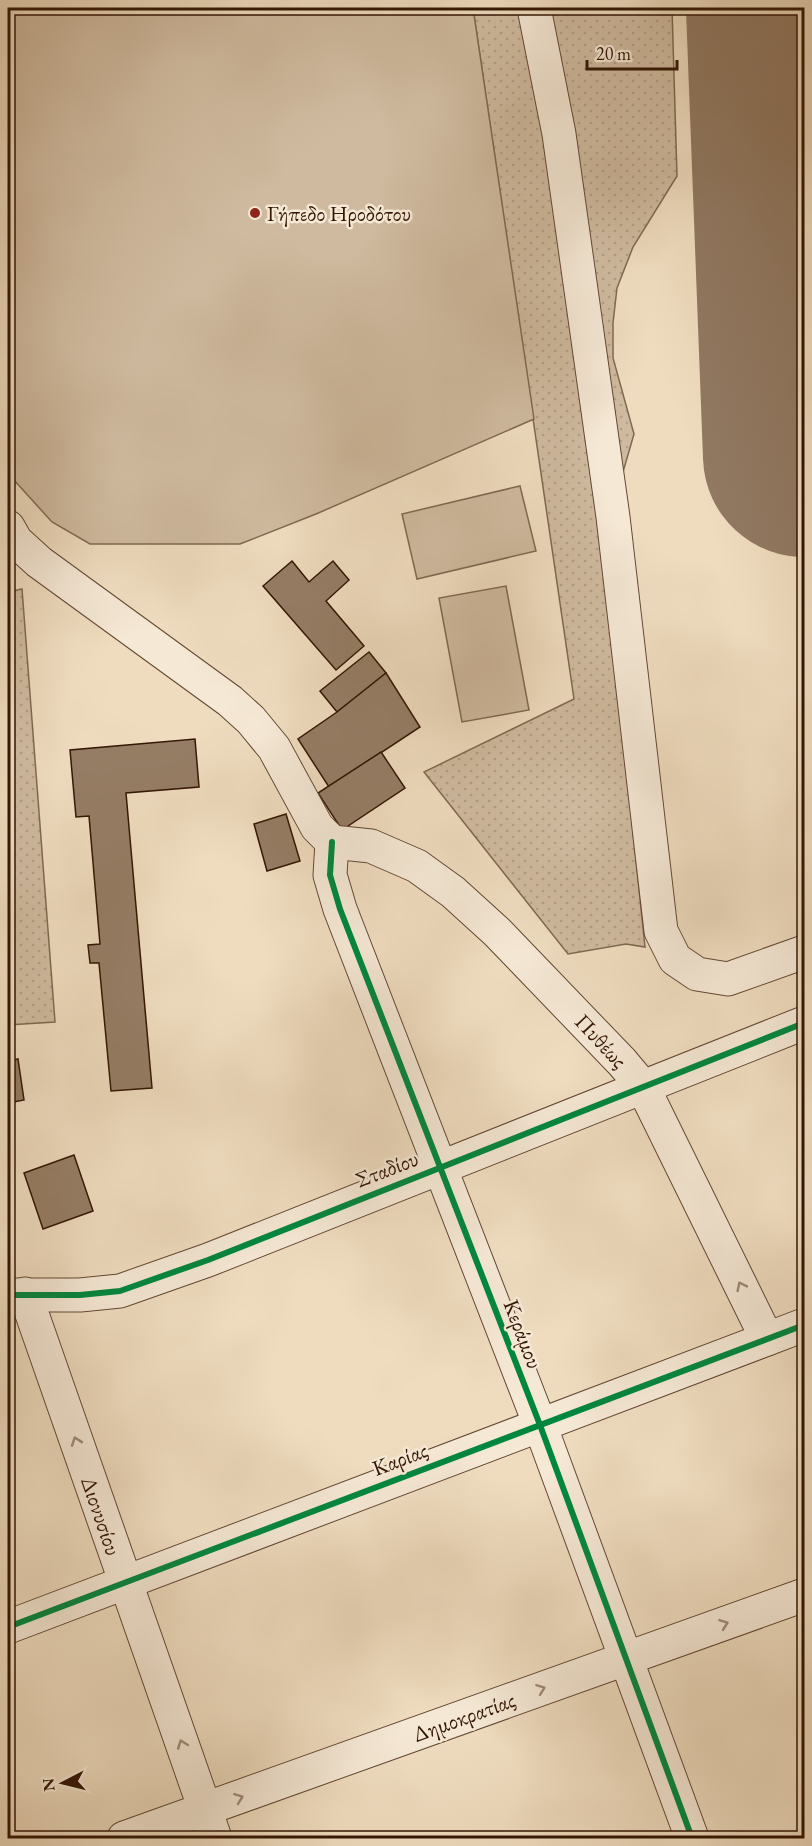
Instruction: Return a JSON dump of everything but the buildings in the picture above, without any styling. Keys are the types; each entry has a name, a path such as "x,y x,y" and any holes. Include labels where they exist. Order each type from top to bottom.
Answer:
{"street":[{"path":"534,8 560,134 613,517 661,931 675,959 697,974 728,979 804,952"},
{"path":"8,527 16,541 39,562 230,701 251,720 274,748 317,827 332,842"},
{"name":"Πυθέως","path":"332,842 370,846 417,866 453,892 505,940 622,1062 643,1087 767,1339"},
{"name":"Κεράμου","path":"332,842 330,875 332,887 540,1425 692,1839"},
{"name":"Σταδίου","path":"13,1291 97,1294 130,1288 208,1260 804,1023"},
{"name":"Διονυσίου","path":"13,1291 124,1582 210,1824"},
{"name":"Καρίας","path":"8,1627 804,1325"},
{"name":"Δημοκρατίας","path":"124,1839 210,1824 627,1659 804,1595"}],"shaded area":[{"name":"Γήπεδο Ηροδότου","path":"8,8 473,8 534,419 316,514 240,544 90,544 52,522 13,479 8,438"},
{"path":"473,8 672,8 677,176 633,247 617,288 613,323 613,358 634,434 603,541 645,947 626,944 568,954 424,772 574,699"},
{"path":"520,486 536,551 417,579 402,514"},
{"path":"506,586 529,710 462,722 439,598"},
{"path":"22,589 55,1022 8,1025 8,592"}],"runway":[{"path":"787,8 804,456"}],"cycle path":[{"path":"332,842 330,875 340,909 540,1425 692,1838"},
{"path":"8,1295 80,1295 120,1291 208,1260 804,1023"},
{"path":"8,1627 804,1325"}],"place":[{"name":"Γήπεδο Ηροδότου","path":"255,213"}]}
